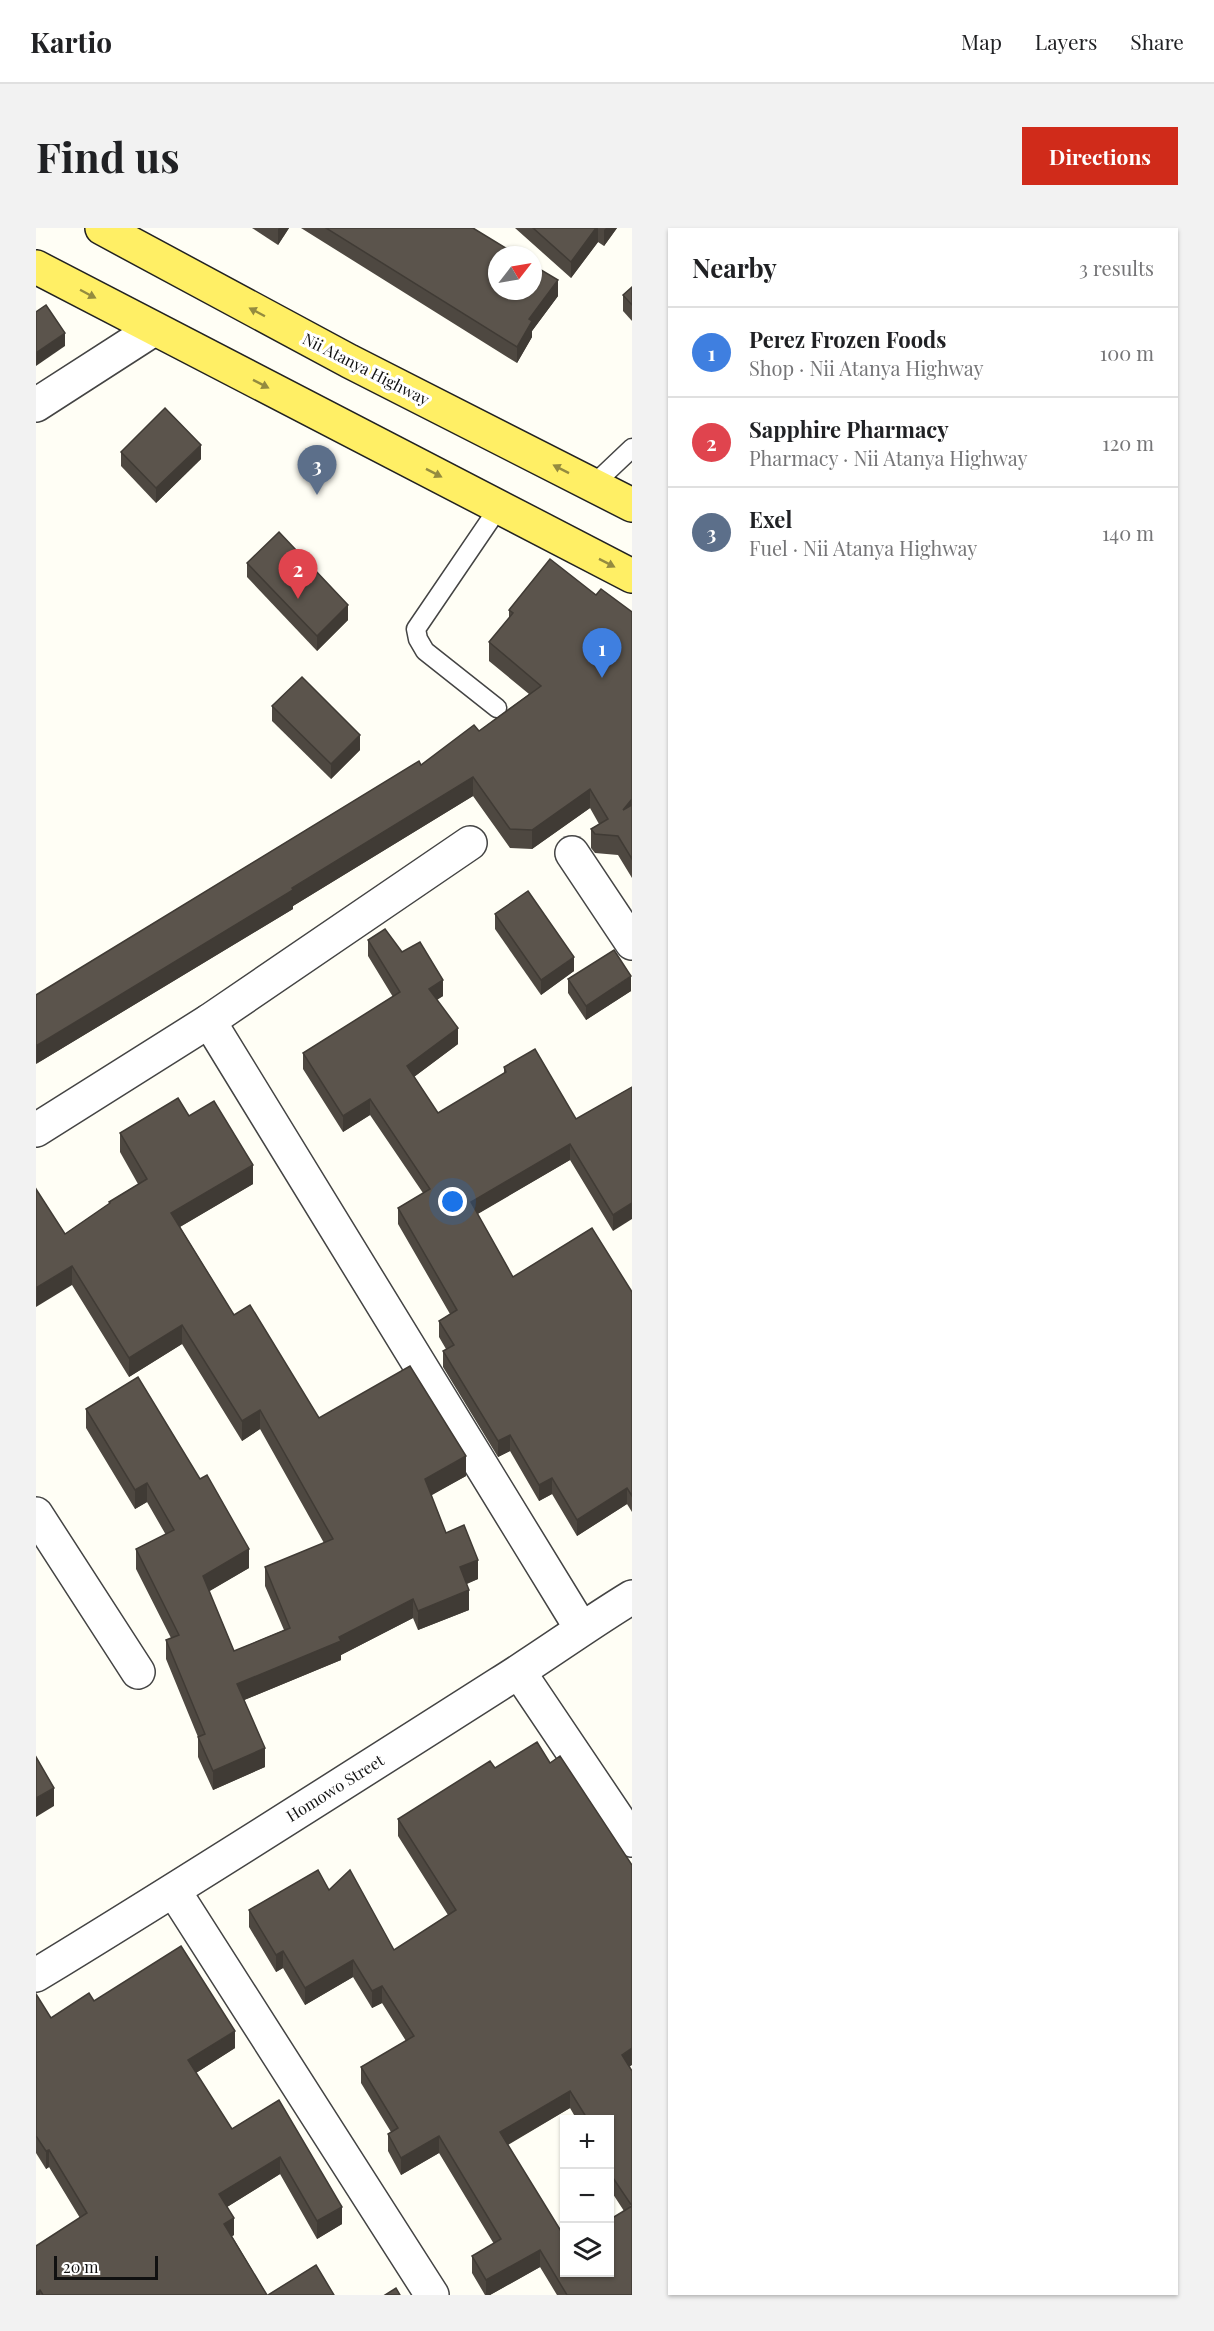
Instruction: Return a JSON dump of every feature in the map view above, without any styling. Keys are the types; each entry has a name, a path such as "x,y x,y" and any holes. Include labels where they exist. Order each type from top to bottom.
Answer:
{"main road":[{"name":"Nii Atanya Highway","path":"102,228 349,362 632,505"},
{"path":"36,267 632,576"}],"street":[{"path":"36,405 154,329"},
{"path":"36,1130 209,1021 470,843"},
{"path":"572,853 632,943"},
{"path":"209,1021 581,1628"},
{"path":"36,1514 138,1672"},
{"name":"Homowo Street","path":"36,1975 174,1891 519,1672 581,1628 632,1597"},
{"path":"519,1672 632,1840"},
{"path":"174,1891 432,2295"}],"lane":[{"path":"593,485 632,448"},
{"path":"497,708 425,651 418,639 416,629 500,507"}],"building":[{"path":"326,228 473,228 502,246 488,246 488,300 542,300 542,270 558,280 529,319 532,321 517,347"},
{"path":"533,228 596,228 571,262"},
{"path":"632,287 632,305 623,295"},
{"path":"46,305 65,333 36,353 36,312"},
{"path":"165,408 201,445 156,488 121,452"},
{"path":"279,532 348,605 317,636 247,563"},
{"path":"550,559 596,595 601,589 632,612 632,799 623,810 632,805 632,859 618,836 595,834 591,829 608,819 590,789 532,830 510,829 473,777 292,888 293,890 36,1046 36,995 419,761 421,765 474,725 479,731 541,686 489,642 513,613 509,610"},
{"path":"302,677 360,735 331,764 272,706"},
{"path":"528,891 574,957 541,980 495,914"},
{"path":"385,929 402,952 420,942 443,980 429,989 458,1028 407,1066 438,1113 506,1072 504,1067 535,1049 576,1119 632,1087 632,1203 613,1215 570,1144 471,1202 513,1277 592,1228 632,1292 632,1496 627,1488 577,1520 552,1478 539,1485 510,1435 498,1441 443,1351 454,1345 439,1321 457,1310 398,1208 430,1189 370,1099 343,1116 303,1053 400,992 368,940"},
{"path":"614,950 631,976 586,1006 568,979"},
{"path":"178,1098 189,1116 214,1101 253,1165 171,1213 234,1315 250,1305 319,1418 410,1366 466,1456 425,1479 446,1533 464,1525 478,1560 460,1567 469,1590 418,1611 413,1599 339,1637 341,1641 237,1684 265,1748 213,1771 198,1737 205,1734 166,1640 179,1635 136,1549 174,1530 147,1483 135,1490 86,1409 138,1377 200,1479 207,1475 249,1549 203,1576 234,1651 290,1628 265,1567 333,1539 260,1410 242,1421 182,1325 129,1358 72,1266 36,1288 36,1189 65,1234 109,1202 147,1179 120,1133"},
{"path":"537,1742 550,1763 560,1756 632,1865 632,2048 622,2055 632,2071 632,2206 632,2295 567,2295 540,2250 486,2280 472,2256 501,2239 439,2136 401,2158 388,2134 398,2128 361,2067 414,2036 382,1986 372,1991 353,1960 305,1988 283,1951 276,1955 249,1910 318,1870 329,1890 350,1870 394,1950 456,1910 398,1819 490,1761 495,1768"},
{"path":"36,1757 54,1788 36,1798"},
{"path":"181,1946 235,2031 188,2060 232,2129 279,2100 342,2207 317,2221 280,2157 219,2194 234,2218 224,2224 267,2295 43,2295 40,2290 36,2293 36,2246 87,2213 49,2150 46,2151 36,2136 36,1994 51,2018 89,1993 94,2001"},
{"path":"316,2265 334,2295 268,2295"},
{"path":"396,2288 400,2295 385,2295"}],"place":[{"name":"Exel","path":"317,495"},
{"name":"Sapphire Pharmacy","path":"298,599"},
{"name":"Perez Frozen Foods","path":"602,678"}]}
